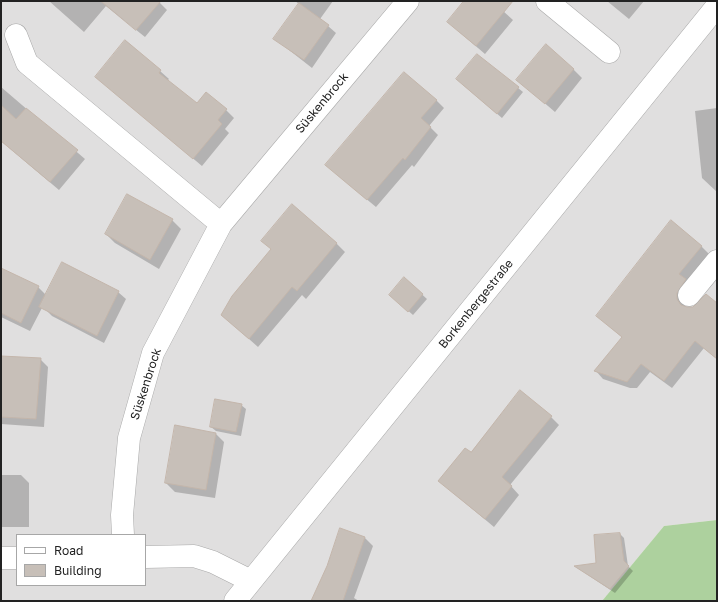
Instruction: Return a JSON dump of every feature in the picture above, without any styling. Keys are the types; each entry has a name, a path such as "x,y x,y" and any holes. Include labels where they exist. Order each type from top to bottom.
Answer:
{"street":[{"name":"Süskenbrock","path":"122,534 122,515 129,438 153,353 221,224 408,1"},
{"path":"547,1 609,52"},
{"name":"Borkenbergestraße","path":"235,601 717,6"},
{"path":"16,35 27,63 221,224"},
{"path":"689,295 717,261"},
{"path":"146,557 194,556 213,562 251,581"},
{"path":"1,558 16,558"}],"shaded area":[{"path":"1,1 717,1 717,520 664,526 602,601 1,601"}],"green space":[{"path":"717,520 717,601 602,601 664,526"}],"building":[{"path":"101,1 161,1 136,30"},
{"path":"464,1 513,1 476,46 447,22"},
{"path":"299,3 329,25 304,60 273,39"},
{"path":"125,40 161,70 159,73 197,103 206,92 227,109 218,120 222,124 193,159 95,77"},
{"path":"546,44 574,69 545,104 516,80"},
{"path":"477,54 519,87 497,114 456,79"},
{"path":"404,72 437,100 421,118 431,127 405,160 403,158 367,200 325,165"},
{"path":"1,105 16,119 26,108 78,150 50,182 1,141"},
{"path":"127,194 173,219 150,260 105,234"},
{"path":"292,204 337,243 297,291 292,287 249,339 221,315 232,296 271,249 261,241"},
{"path":"671,220 702,246 679,274 686,279 677,293 677,299 681,305 693,307 706,294 717,303 717,359 695,341 664,381 641,364 627,382 594,371 622,337 596,316"},
{"path":"62,262 119,291 97,336 39,307"},
{"path":"1,268 39,286 21,323 1,313"},
{"path":"404,277 423,294 408,312 389,295"},
{"path":"1,356 41,358 36,419 1,417"},
{"path":"520,390 552,416 502,477 512,486 485,519 438,481 465,448 471,452"},
{"path":"215,399 242,404 236,432 210,427"},
{"path":"175,425 216,433 206,490 165,483"},
{"path":"340,528 365,537 343,601 311,601 327,566"},
{"path":"620,533 624,561 629,566 610,589 574,566 596,563 594,535"}]}
